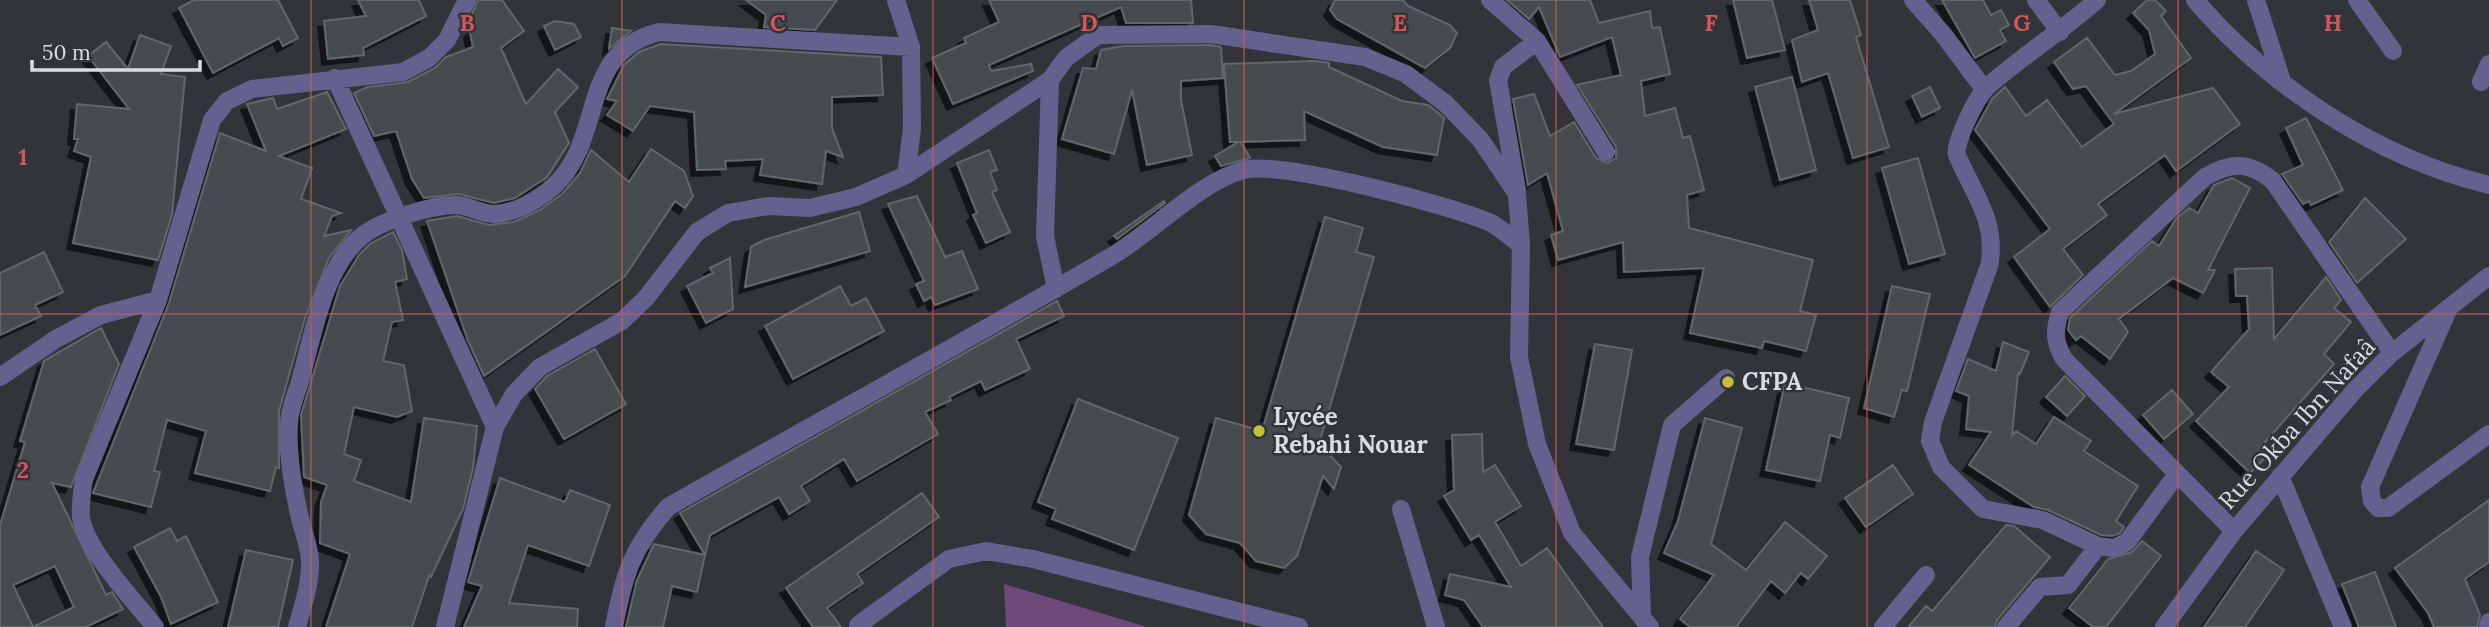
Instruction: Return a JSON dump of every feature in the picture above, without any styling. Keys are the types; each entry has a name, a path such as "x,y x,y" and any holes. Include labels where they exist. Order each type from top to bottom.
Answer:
{"street":[{"path":"155,627 89,537 82,520 81,502 84,479 158,300 212,120 227,101 252,89 403,72 429,58 447,40 467,0"},
{"path":"896,0 911,47 912,129 906,175"},
{"path":"1490,0 1537,41 1606,152"},
{"path":"1913,0 1943,34 1984,89"},
{"path":"2036,0 2060,32"},
{"path":"2097,0 2060,32 1984,89 1956,149 1979,195 1993,246 1989,266 1933,422 1930,441 1941,467 1983,509 2043,520 2098,546 2114,548 2127,542 2177,474"},
{"path":"2195,0 2224,34 2283,81 2380,146 2459,178 2489,185"},
{"path":"2256,0 2283,81"},
{"path":"2357,0 2393,51"},
{"path":"297,627 309,582 310,558 291,472 288,423 322,301 342,258 363,235 400,216 457,205 493,214 520,208 546,194 566,174 582,141 602,81 618,51 638,37 659,32 911,47"},
{"path":"445,627 495,427 514,394 540,367 622,321 646,298 698,232 728,213 768,206 810,208 856,197 906,175 1050,80 1066,58 1098,36 1211,34 1365,57 1406,74 1446,103 1480,139 1517,194"},
{"path":"1537,41 1503,67 1498,80 1517,194 1521,245 1519,358 1538,444 1572,533 1646,622"},
{"path":"2481,82 2489,64"},
{"path":"335,78 495,427"},
{"path":"1050,80 1045,236 1056,289"},
{"path":"2234,531 2076,373 2056,344 2055,328 2060,312 2205,177 2223,167 2242,164 2259,170 2273,181 2392,353"},
{"path":"614,627 629,562 645,533 668,507 1130,246 1218,179 1245,169 1270,167 1338,180 1469,214 1494,225 1521,245"},
{"name":"Rue Okba Ibn Nafaâ","path":"2164,627 2234,531 2354,390 2392,353 2489,276"},
{"path":"0,377 56,339 101,314 158,300"},
{"path":"2450,307 2370,487 2372,501 2378,508 2388,508 2489,434"},
{"path":"1646,622 1640,557 1672,425 1726,378"},
{"path":"2280,476 2343,627"},
{"path":"1401,509 1436,627"},
{"path":"2006,627 2040,587 2068,585 2098,546"},
{"path":"858,625 949,559 986,551 1033,559 1299,627"},
{"path":"1883,627 1926,575"},
{"path":"2488,627 2489,622"}],"shaded area":[{"path":"1004,584 1147,627 1006,627"}],"building":[{"path":"194,0 278,0 298,38 283,46 279,38 213,73 179,8"},
{"path":"358,0 419,0 426,16 363,48 364,55 328,59 324,21 366,16"},
{"path":"478,0 502,0 524,31 501,48 526,104 558,69 578,87 555,112 569,143 547,177 515,198 494,203 459,194 424,198 412,179 396,131 374,136 354,93 368,87 408,82 435,68 446,57 473,47 470,32 474,28 469,21"},
{"path":"746,0 837,0 815,30 764,27 766,15"},
{"path":"989,0 1191,0 1193,23 1126,23 1121,7 989,65 991,71 1031,64 1033,71 953,104 932,58 966,43 964,38 999,22"},
{"path":"1335,0 1403,0 1408,6 1450,25 1457,33 1450,48 1425,68 1337,19 1330,10"},
{"path":"1507,0 1590,0 1599,23 1650,11 1652,28 1660,27 1670,74 1641,81 1645,116 1675,108 1683,138 1690,136 1704,190 1687,195 1689,228 1813,260 1800,311 1816,315 1806,351 1764,341 1762,348 1690,333 1704,268 1624,272 1623,242 1558,260 1551,235 1563,231 1547,173 1528,185 1513,99 1534,94 1550,136 1574,122 1596,158 1607,163 1616,158 1616,147 1577,85 1621,75 1612,37 1560,57 1539,7 1529,19"},
{"path":"1733,0 1772,0 1785,50 1747,58"},
{"path":"1809,0 1850,0 1861,35 1856,37 1889,147 1853,158 1828,73 1802,82 1792,40 1818,30"},
{"path":"1942,0 1983,0 1991,15 2001,10 2009,25 2000,30 2006,41 1975,58"},
{"path":"2147,0 2155,0 2166,11 2161,16 2191,58 2114,114 2213,88 2240,124 2176,171 2165,155 2098,204 2107,215 2063,249 2083,275 2050,307 2014,257 2050,229 1975,130 1992,99 2005,87 2026,116 2047,100 2082,147 2114,124 2086,86 2073,89 2054,62 2087,38 2115,75 2131,71 2155,54 2149,30 2133,13"},
{"path":"555,21 574,24 581,37 555,50 544,26"},
{"path":"612,28 631,31 609,49 609,48"},
{"path":"140,35 171,46 161,74 185,77 172,215 158,260 73,243 91,157 74,151 78,139 74,139 77,104 129,109 88,56 106,42 128,69"},
{"path":"661,44 881,57 883,95 832,97 832,128 843,157 826,151 822,184 760,175 763,159 725,161 726,169 697,170 694,112 650,106 633,131 607,115 617,101 607,99 624,65 639,52"},
{"path":"1124,46 1221,47 1223,78 1181,81 1181,100 1192,155 1147,165 1132,90 1114,154 1062,139 1083,68 1096,69 1101,50"},
{"path":"1314,61 1329,63 1329,67 1402,101 1428,105 1444,118 1437,155 1383,147 1304,111 1305,140 1241,142 1250,158 1221,166 1215,156 1238,142 1230,142 1224,64"},
{"path":"1792,77 1816,170 1780,180 1755,87"},
{"path":"1930,87 1940,108 1922,117 1912,96"},
{"path":"327,92 346,129 279,156 312,168 301,199 341,213 332,216 324,236 351,230 329,258 305,318 279,411 279,468 276,467 270,491 195,473 206,431 167,420 154,471 160,472 151,507 93,493 169,303 220,133 266,151 247,104 273,98 277,109"},
{"path":"2306,118 2343,190 2311,205 2309,201 2303,204 2282,174 2303,165 2286,128"},
{"path":"651,149 684,171 693,196 685,208 675,201 625,276 484,376 468,341 427,221 457,216 489,225 514,222 540,210 562,194 580,173 591,150 629,182"},
{"path":"989,150 997,170 990,172 997,190 992,192 1010,232 986,243 973,215 977,213 957,163"},
{"path":"1918,158 1945,254 1909,264 1882,168"},
{"path":"2232,178 2250,188 2208,270 2215,270 2203,293 2173,278 2119,319 2128,332 2110,359 2081,336 2076,340 2068,330 2070,318 2152,241 2159,246 2176,219 2189,208 2198,213 2214,185"},
{"path":"917,196 945,257 962,251 978,289 935,305 931,297 924,301 916,284 924,281 888,204"},
{"path":"2365,198 2406,239 2357,283 2329,242"},
{"path":"1164,201 1165,203 1117,239 1114,236"},
{"path":"859,212 870,251 745,287 751,247 764,240"},
{"path":"1325,217 1363,228 1356,252 1374,257 1319,444 1341,467 1334,489 1323,476 1297,556 1284,568 1256,561 1240,543 1206,534 1189,515 1216,418 1262,431"},
{"path":"393,232 402,250 407,279 395,282 403,320 392,322 383,361 404,365 412,411 397,417 354,407 344,454 361,460 354,481 411,502 424,418 477,426 473,468 463,509 431,577 429,576 412,627 326,627 350,554 320,543 321,502 327,485 304,477 301,415 340,286 359,255 370,244"},
{"path":"44,252 63,292 35,305 41,316 0,335 0,273"},
{"path":"730,258 733,309 706,323 687,286 713,273 710,268"},
{"path":"2272,268 2274,339 2326,277 2341,300 2334,308 2351,322 2324,354 2334,364 2260,448 2268,455 2250,473 2196,421 2229,387 2211,372 2249,329 2247,296 2236,296 2235,269"},
{"path":"840,286 851,306 866,298 884,331 793,379 765,326"},
{"path":"1892,286 1930,294 1907,391 1902,390 1894,417 1864,408"},
{"path":"1057,301 1064,316 1016,339 1030,369 985,390 981,381 949,397 951,400 925,412 938,434 857,481 844,459 801,486 810,501 789,514 779,497 710,535 705,555 680,513"},
{"path":"101,328 119,364 71,487 52,483 106,595 112,592 123,609 86,627 33,627 0,627 0,525 25,442 20,441 44,361","holes":["55,566 74,607 33,627 13,585"]},
{"path":"2003,342 2029,352 2020,374 2018,373 2012,435 2016,431 2036,444 2054,417 2091,441 2084,451 2138,486 2116,521 2124,527 2120,533 2112,536 2101,535 2048,510 2034,507 1969,465 1991,432 1966,429 1969,396 1956,391 1968,359 1996,371"},
{"path":"1595,344 1632,350 1614,450 1576,444"},
{"path":"595,349 626,404 564,439 535,389 547,376"},
{"path":"2065,376 2085,396 2067,416 2046,397"},
{"path":"1785,383 1849,398 1840,438 1830,435 1820,481 1766,470"},
{"path":"2172,390 2193,414 2164,439 2143,415"},
{"path":"1078,399 1178,438 1134,550 1052,519 1056,509 1038,502"},
{"path":"1705,418 1742,428 1711,544 1746,570 1785,522 1827,556 1808,579 1801,573 1785,593 1771,581 1736,627 1690,627 1680,619 1714,575 1664,553 1678,521"},
{"path":"1482,434 1483,472 1495,465 1521,506 1495,522 1521,566 1547,548 1603,627 1483,627 1464,600 1445,595 1450,574 1511,587 1479,535 1471,540 1444,496 1454,490 1452,435"},
{"path":"1893,465 1913,494 1866,527 1845,498"},
{"path":"500,478 565,502 570,490 610,505 589,566 528,545 509,603 578,609 577,627 464,627 482,586 468,582"},
{"path":"922,493 939,517 857,574 863,583 827,608 841,627 813,627 786,588"},
{"path":"2489,500 2489,562 2465,579 2480,615 2477,627 2434,627 2428,613 2395,568"},
{"path":"2006,525 2014,526 2050,557 1997,620 1995,627 1908,627 1926,606 1932,611"},
{"path":"170,528 177,541 186,536 218,602 171,624 161,597 134,547"},
{"path":"2142,541 2161,556 2106,627 2093,627 2069,608 2108,559 2132,552"},
{"path":"654,544 705,555 697,592 672,586 663,627 626,627 637,580"},
{"path":"246,550 293,560 278,627 228,627"},
{"path":"2256,551 2284,570 2245,627 2204,627"},
{"path":"2375,572 2396,627 2359,627 2342,584"}],"place":[{"name":"CFPA","path":"1728,382"},
{"name":"Lycée Rebahi Nouar","path":"1259,431"}]}
